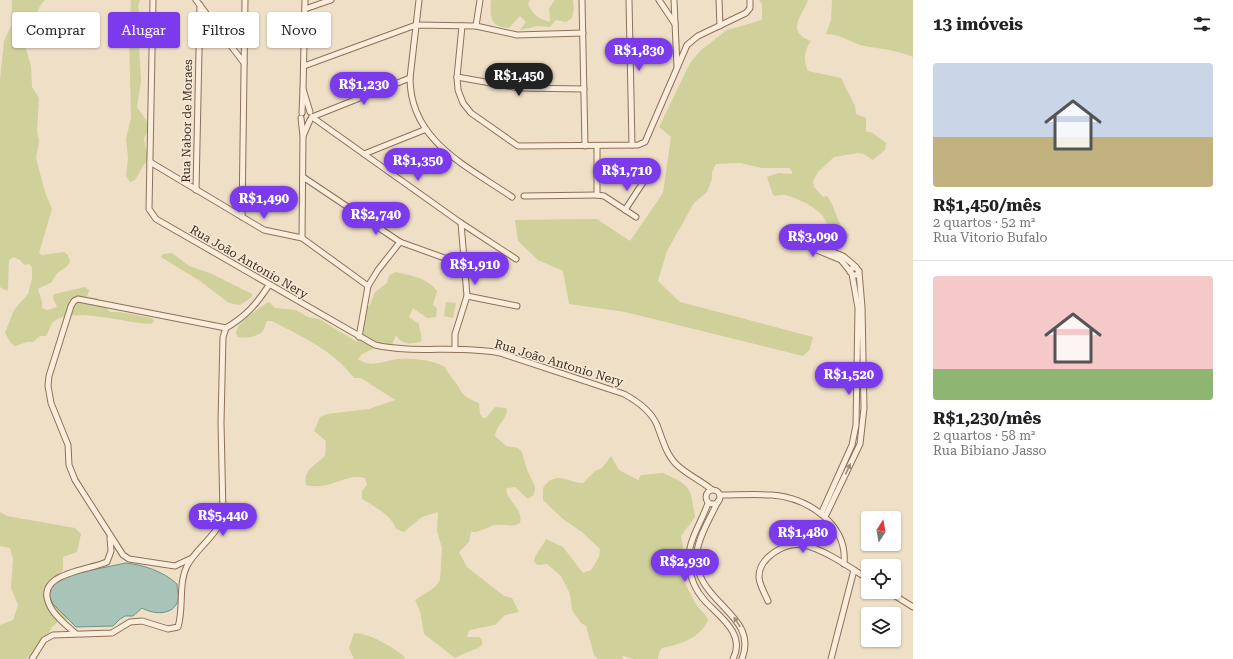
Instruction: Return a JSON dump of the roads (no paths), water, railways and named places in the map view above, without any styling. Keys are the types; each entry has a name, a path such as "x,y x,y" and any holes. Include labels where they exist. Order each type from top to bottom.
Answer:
{"street":[{"path":"153,0 150,162 242,217 272,233 302,238 368,286"},
{"path":"196,0 205,12"},
{"path":"242,217 245,0"},
{"path":"302,238 302,115 305,0"},
{"path":"305,10 331,0"},
{"path":"419,0 410,78 412,101 424,130 445,152 512,197"},
{"path":"476,26 480,0"},
{"path":"582,0 585,146"},
{"path":"629,0 632,145"},
{"path":"659,0 675,25"},
{"path":"674,0 677,68"},
{"path":"719,0 720,26"},
{"path":"462,26 457,77 458,90 463,103 471,113 518,146 632,145 645,142 687,45 692,40 746,13 750,8 750,0"},
{"name":"Rua Nabor de Moraes","path":"200,5 200,12"},
{"path":"304,66 416,25 476,26 517,35 583,33"},
{"name":"Rua Nabor de Moraes","path":"196,190 200,48"},
{"path":"232,48 244,64"},
{"path":"457,77 519,88 584,89"},
{"path":"302,115 305,122 311,116 410,78"},
{"path":"303,89 311,116 303,136"},
{"path":"302,115 305,111 461,223 516,259"},
{"path":"364,154 424,130"},
{"path":"597,195 598,146"},
{"name":"Rua João Antonio Nery","path":"150,162 150,209 156,219 269,285 375,345 393,349 455,348 478,349 500,353 624,394 637,402 648,412 656,424 667,450 676,463 711,489"},
{"path":"303,177 400,242 464,266"},
{"path":"625,210 644,181"},
{"path":"524,196 604,196 636,217"},
{"path":"455,348 454,334 467,296 461,223"},
{"path":"823,515 858,448 859,425 858,308 851,273 840,260 783,236 791,235 843,256 857,269 862,307 863,400 859,425 823,515"},
{"path":"359,337 368,286 378,270 400,242"},
{"path":"851,273 856,275 857,269"},
{"path":"197,553 187,561 175,566 129,559 123,555 110,537 75,480 70,465 68,445 51,403 48,386 49,376 71,306 74,301 78,300 226,328 242,319 256,306 269,285"},
{"path":"467,296 517,306"},
{"path":"32,659 44,640 53,635 112,632 130,622 142,621 174,629 178,627 180,621 183,577 188,566 197,553 216,531 221,523 223,514 221,422 223,337 226,328"},
{"path":"852,445 858,448"},
{"path":"733,659 738,647 736,638 730,626 700,594 691,575 689,562 692,541 708,503 706,494 711,489 716,490 720,494 772,495 787,497 815,509 834,527 842,541 845,553 844,564"},
{"path":"720,494 697,551 697,564 700,578 706,589 730,612 742,630 745,642 742,659"},
{"path":"708,503 714,504 718,501"},
{"path":"75,633 51,609 47,596 48,588 52,581 62,576 107,562 111,551 110,537"},
{"path":"768,601 759,578 760,568 767,559 778,550 789,546 802,545 811,547 861,574"},
{"path":"175,566 183,577"},
{"path":"831,659 854,570"},
{"path":"900,599 913,607"}]}
